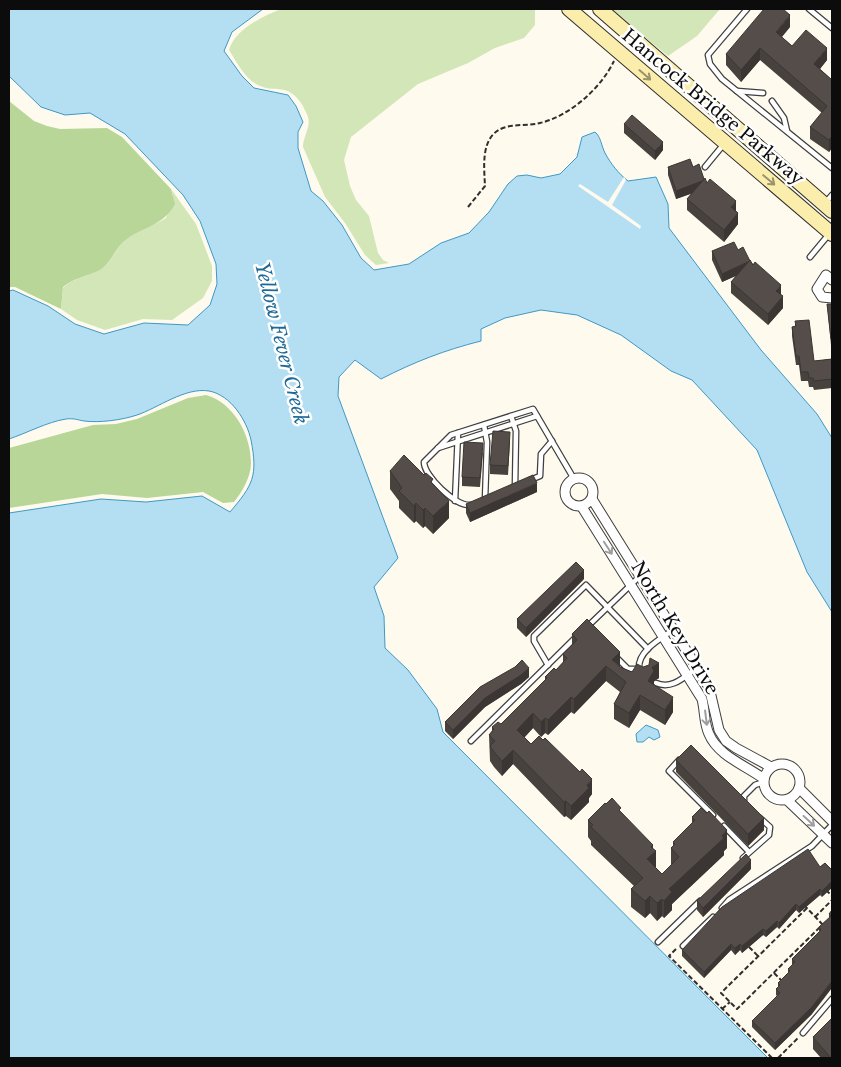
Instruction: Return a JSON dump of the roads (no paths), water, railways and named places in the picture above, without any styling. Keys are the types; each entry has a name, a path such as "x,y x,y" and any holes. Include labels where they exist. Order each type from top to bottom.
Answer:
{"main road":[{"name":"Hancock Bridge Parkway","path":"569,9 831,233"},
{"name":"Hancock Bridge Parkway","path":"600,9 830,203"},
{"path":"618,52 632,35"}],"street":[{"path":"832,280 826,275 817,289 822,297 832,298"},
{"path":"574,479 584,479 593,489 592,499 582,507 571,505 565,495 567,485 574,479"},
{"name":"North Key Drive","path":"592,499 711,692 719,730 726,741 772,767"},
{"name":"North Key Drive","path":"582,507 702,699 706,724 713,742 727,755 764,781"},
{"path":"786,800 792,797 799,788 799,776 792,767 782,764 772,767 764,781 765,788 771,796 786,800 832,843"},
{"path":"799,788 832,821"}],"lane":[{"path":"747,9 708,55 710,64 722,79 832,168"},
{"path":"809,9 832,28"},
{"path":"737,91 763,93"},
{"path":"772,101 784,118 787,131"},
{"path":"705,166 725,143"},
{"path":"810,257 831,233"},
{"path":"474,504 466,505 455,501 426,471 424,462 444,440 458,433 532,409 574,479"},
{"path":"511,416 514,424 515,487"},
{"path":"437,448 537,416"},
{"path":"484,425 485,500"},
{"path":"455,501 458,433"},
{"path":"507,490 540,476 541,454 552,441"},
{"path":"479,502 492,496"},
{"path":"471,742 606,607 639,577"},
{"path":"548,665 534,641 534,636 586,586 648,649"},
{"path":"587,627 593,633"},
{"path":"611,652 627,672 639,670 639,661 648,649 672,630"},
{"path":"656,683 664,686 670,685 697,668"},
{"path":"685,755 669,771 749,852"},
{"path":"737,796 744,801 754,786 764,781"},
{"path":"740,861 771,831 758,815"},
{"path":"683,946 729,900 812,846 832,825"},
{"path":"658,942 706,895"},
{"path":"803,1033 832,999"}],"water":[{"name":"Yellow Fever Creek","path":"9,9 263,9 232,32 224,51 242,76 254,88 288,95 296,106 303,122 298,132 298,148 311,191 323,201 342,225 361,258 374,270 409,264 441,243 469,233 489,212 508,184 517,176 527,175 541,178 560,174 577,157 582,137 595,132 599,136 610,161 628,181 656,177 668,204 669,228 761,350 817,414 832,438 832,612 807,572 757,450 692,380 671,371 621,335 577,315 541,310 505,318 481,329 481,341 430,357 381,379 355,360 339,377 338,396 398,558 374,587 384,616 385,648 408,670 437,709 443,732 768,1058 9,1058 9,513 101,499 146,502 202,496 230,512 249,487 254,463 251,440 242,417 231,403 217,393 209,391 191,392 181,395 137,415 111,421 59,420 9,439 9,291 13,290 48,306 75,324 104,334 144,323 188,325 210,305 217,284 216,264 200,221 183,195 125,134 90,113 65,115 41,107 9,76"},
{"path":"646,725 658,730 660,737 654,740 649,737 643,742 637,742 636,734"}]}
